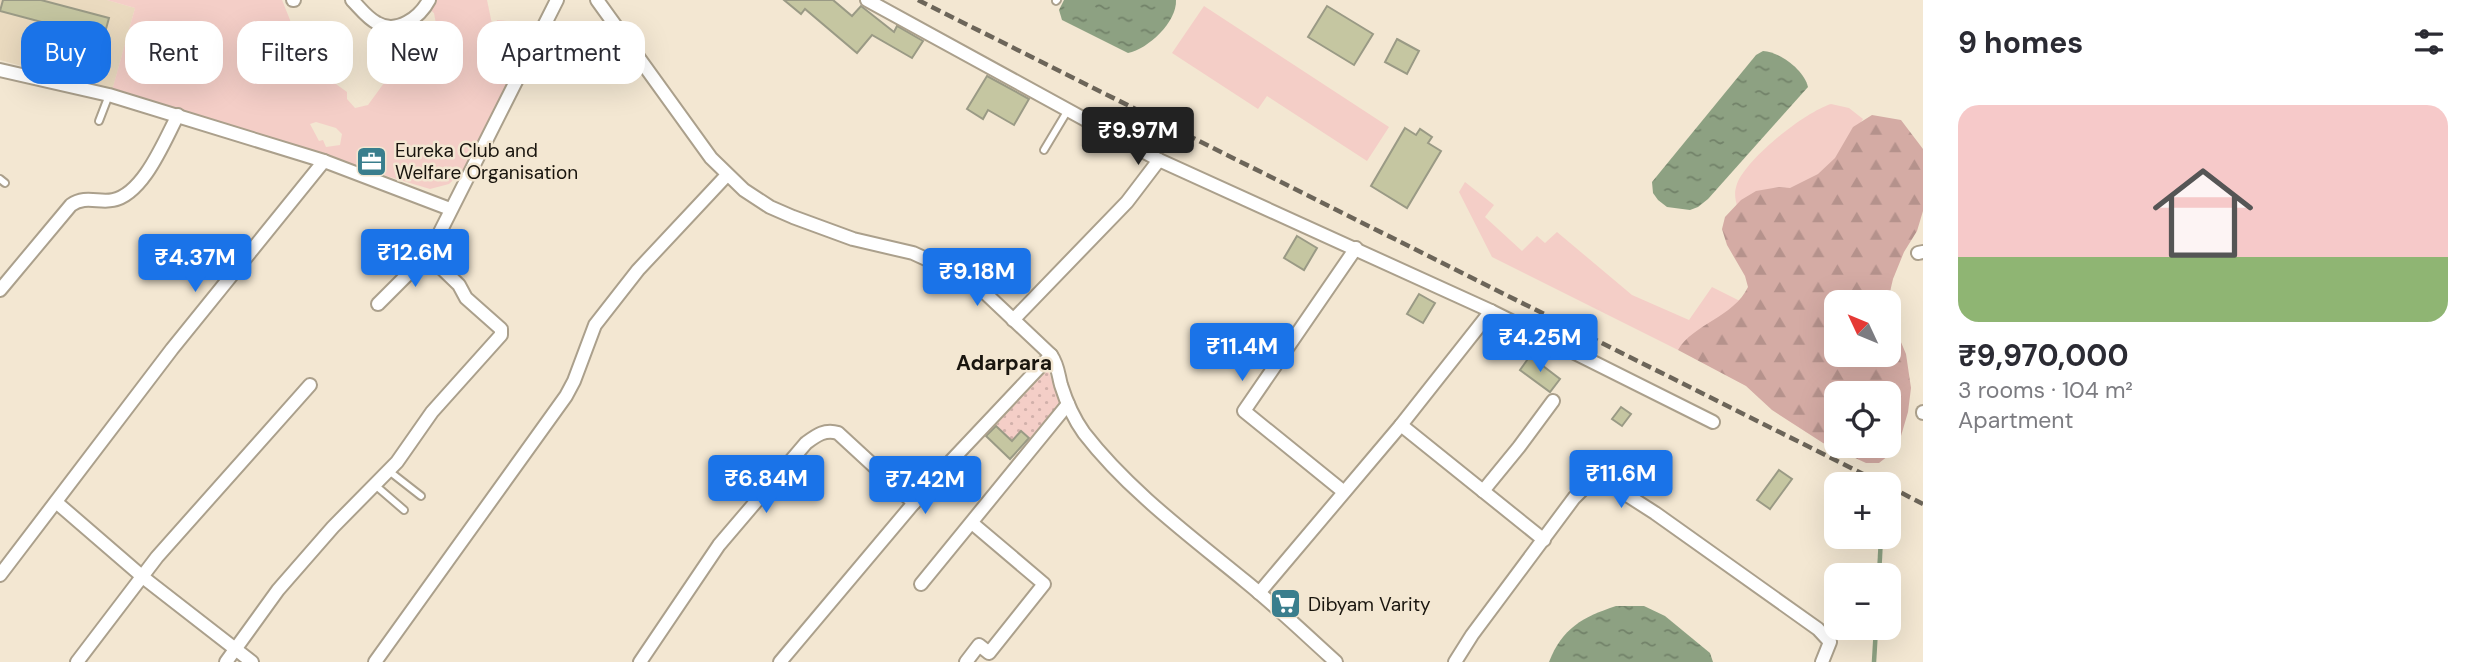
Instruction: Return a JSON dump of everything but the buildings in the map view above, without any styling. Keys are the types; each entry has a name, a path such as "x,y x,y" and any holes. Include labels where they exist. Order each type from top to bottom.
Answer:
{"street":[{"path":"352,0 371,19 387,27 402,25 415,18 423,12 429,0"},
{"path":"378,304 430,252 557,0"},
{"path":"597,0 711,158 744,190 770,207 793,217 853,239 914,253 940,264 983,291 1051,355 1057,364 1068,404 1082,429 1114,466 1174,523 1259,593 1330,660"},
{"path":"867,0 1159,160 1356,248 1713,422"},
{"path":"0,70 109,94 178,115 324,161 450,209"},
{"path":"0,290 71,205 78,200 113,200 140,182 178,115"},
{"path":"1013,320 1128,202 1159,160"},
{"path":"0,575 172,349 324,161"},
{"path":"375,662 559,406 574,380 595,325 638,270 727,174"},
{"path":"1344,492 1244,411 1356,248"},
{"path":"226,662 278,590 333,527 389,471 432,412 502,331 466,298 459,285 433,260 430,252"},
{"path":"1259,593 1401,425 1491,312"},
{"path":"780,662 914,503 1051,355"},
{"path":"77,662 163,552 310,385"},
{"path":"1483,491 1553,401"},
{"path":"920,584 1068,404"},
{"path":"1401,425 1544,540"},
{"path":"640,662 719,545 806,443 820,433 830,430 838,433 914,503"},
{"path":"1455,662 1472,635 1582,489 1596,480 1608,482 1818,628 1829,642 1822,662"},
{"path":"56,502 144,578 252,662"},
{"path":"966,662 979,645 989,653 1044,584 972,523"}],"lane":[{"path":"99,121 109,94"},
{"path":"1044,150 1068,110"},
{"path":"389,471 421,496"},
{"path":"375,485 404,510"}],"shaded area":[{"path":"0,0 107,0 135,8 131,21 125,21 125,44 112,91 87,84 111,84 111,21 21,21 21,66 0,60"},
{"path":"107,0 282,0 290,21 237,21 237,84 336,84 347,92 347,99 355,108 368,105 383,84 463,84 463,21 435,21 434,13 428,8 430,0 487,0 491,21 477,21 477,84 510,84 464,170 449,184 430,189 111,94 125,44 125,84 223,84 223,21 131,21 135,8","holes":["316,122 336,128 342,134 340,145 326,147 323,140 319,141 310,124"]},
{"path":"1204,6 1389,127 1367,161 1267,96 1258,109 1172,53"},
{"path":"1831,104 1849,108 1863,119 1836,159 1822,172 1799,185 1737,206 1737,184 1752,162 1792,126"},
{"path":"1465,182 1494,205 1485,217 1522,251 1537,236 1545,243 1557,232 1632,295 1689,320 1712,287 1742,302 1678,350 1492,257 1459,192"},
{"path":"1048,370 1054,386 1064,399 1029,439 1021,432 1012,441 996,425"}],"green space":[{"path":"1872,115 1901,120 1923,149 1923,211 1890,290 1824,290 1824,368 1900,368 1901,342 1906,354 1911,388 1901,436 1901,381 1824,381 1824,443 1772,410 1746,386 1678,350 1693,333 1733,306 1748,287 1745,276 1727,245 1722,229 1725,217 1741,200 1756,191 1790,188 1818,174 1835,158 1853,127"},
{"path":"1855,458 1885,458 1879,463 1866,463"}],"water":[{"path":"1064,0 1176,0 1172,17 1160,33 1144,46 1128,53 1062,20 1059,10"},
{"path":"1763,51 1790,63 1802,74 1808,87 1708,199 1690,210 1667,207 1653,193 1652,182 1756,55"},
{"path":"1616,606 1644,606 1665,616 1710,653 1713,662 1549,662 1560,640 1575,625"}],"waterway":[{"path":"1880,549 1880,563"},
{"path":"1874,662 1875,640"}],"railway":[{"path":"918,0 1859,472"},
{"path":"1901,493 1923,504"}],"place":[{"name":"Eureka Club and Welfare Organisation","path":"372,161"},
{"name":"Dibyam Varity","path":"1285,604"}],"district":[{"name":"Adarpara","path":"1004,363"}]}
